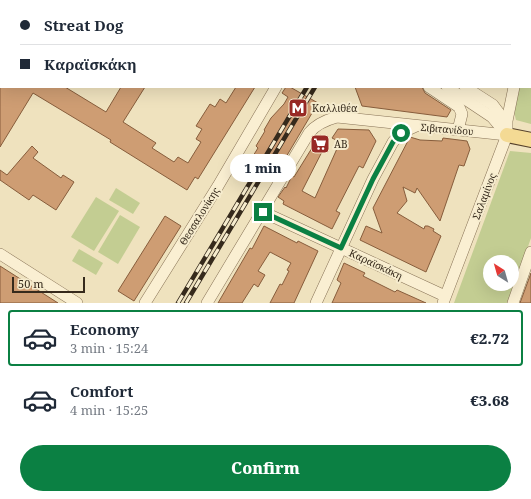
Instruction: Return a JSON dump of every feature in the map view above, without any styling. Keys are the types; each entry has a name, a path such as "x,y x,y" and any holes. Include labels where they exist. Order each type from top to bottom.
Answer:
{"main road":[{"name":"Σιβιτανίδου","path":"507,135 531,140"}],"street":[{"name":"Θεσσαλονίκης","path":"145,303 218,186 275,88"},
{"path":"430,88 459,107 462,114 458,130"},
{"path":"449,88 492,117 507,135"},
{"path":"467,88 493,105 499,113 507,135"},
{"name":"Σαλαμίνος","path":"444,300 507,135 514,88"},
{"name":"Σιβιτανίδου","path":"263,212 309,133 317,125 326,120 337,117 507,135"},
{"path":"316,303 373,179 393,142 401,133 416,126"},
{"path":"207,303 263,212"},
{"name":"Καραϊσκάκη","path":"263,212 341,248 444,300"},
{"path":"513,303 531,252"},
{"path":"0,254 77,303"}],"green space":[{"path":"519,88 531,88 531,124 516,120 514,112"},
{"path":"510,151 531,153 531,238 519,272 519,255 483,255 483,291 512,291 508,303 454,303"},
{"path":"116,188 140,203 133,214 109,200"},
{"path":"96,197 119,211 94,251 71,237"},
{"path":"120,215 140,227 118,264 98,252"},
{"path":"79,249 103,263 96,275 72,261"}],"building":[{"path":"0,88 67,88 106,112 120,88 144,88 123,122 156,143 152,148 174,162 178,157 188,163 201,142 196,139 202,129 196,126 210,104 215,107 220,99 226,103 235,88 254,88 198,179 195,177 187,190 110,142 111,140 33,93 0,147"},
{"path":"285,88 292,88 318,103 273,179 248,164 258,148 256,146 271,118 284,104 288,97 282,93"},
{"path":"355,88 422,88 425,93 451,110 447,117 362,106"},
{"path":"338,129 369,130 376,141 363,168 359,166 336,211 340,213 332,229 283,204 284,201 278,197 285,187 286,188 292,176 294,177 320,135 328,140 302,191 315,198 340,142 332,138"},
{"path":"410,137 420,140 442,141 443,138 467,141 470,149 464,166 459,165 440,221 417,188 415,193 403,187 407,201 397,213 424,229 425,226 428,226 434,229 433,231 441,236 426,272 360,240 366,226 382,233 373,208"},
{"path":"32,146 38,152 33,158 61,178 63,175 74,182 56,210 33,195 29,200 0,180 0,170 7,175"},
{"path":"165,216 181,226 134,301 118,291"},
{"path":"264,226 297,243 298,241 318,251 294,303 270,303 280,284 282,285 291,263 270,252 258,271 265,275 258,287 254,284 242,303 218,303 250,248 252,249"},
{"path":"344,263 365,273 363,276 395,292 397,290 426,303 332,303 341,283 337,280"},
{"path":"0,266 58,303 0,303"},
{"path":"531,273 531,303 520,303"}],"railway":[{"path":"178,303 306,88"},
{"path":"186,303 314,88"}],"place":[{"name":"Καλλιθέα","path":"298,108"},
{"name":"ΑΒ","path":"320,144"}],"route":[{"path":"263,212 341,248 373,179 393,142 401,133"}]}
